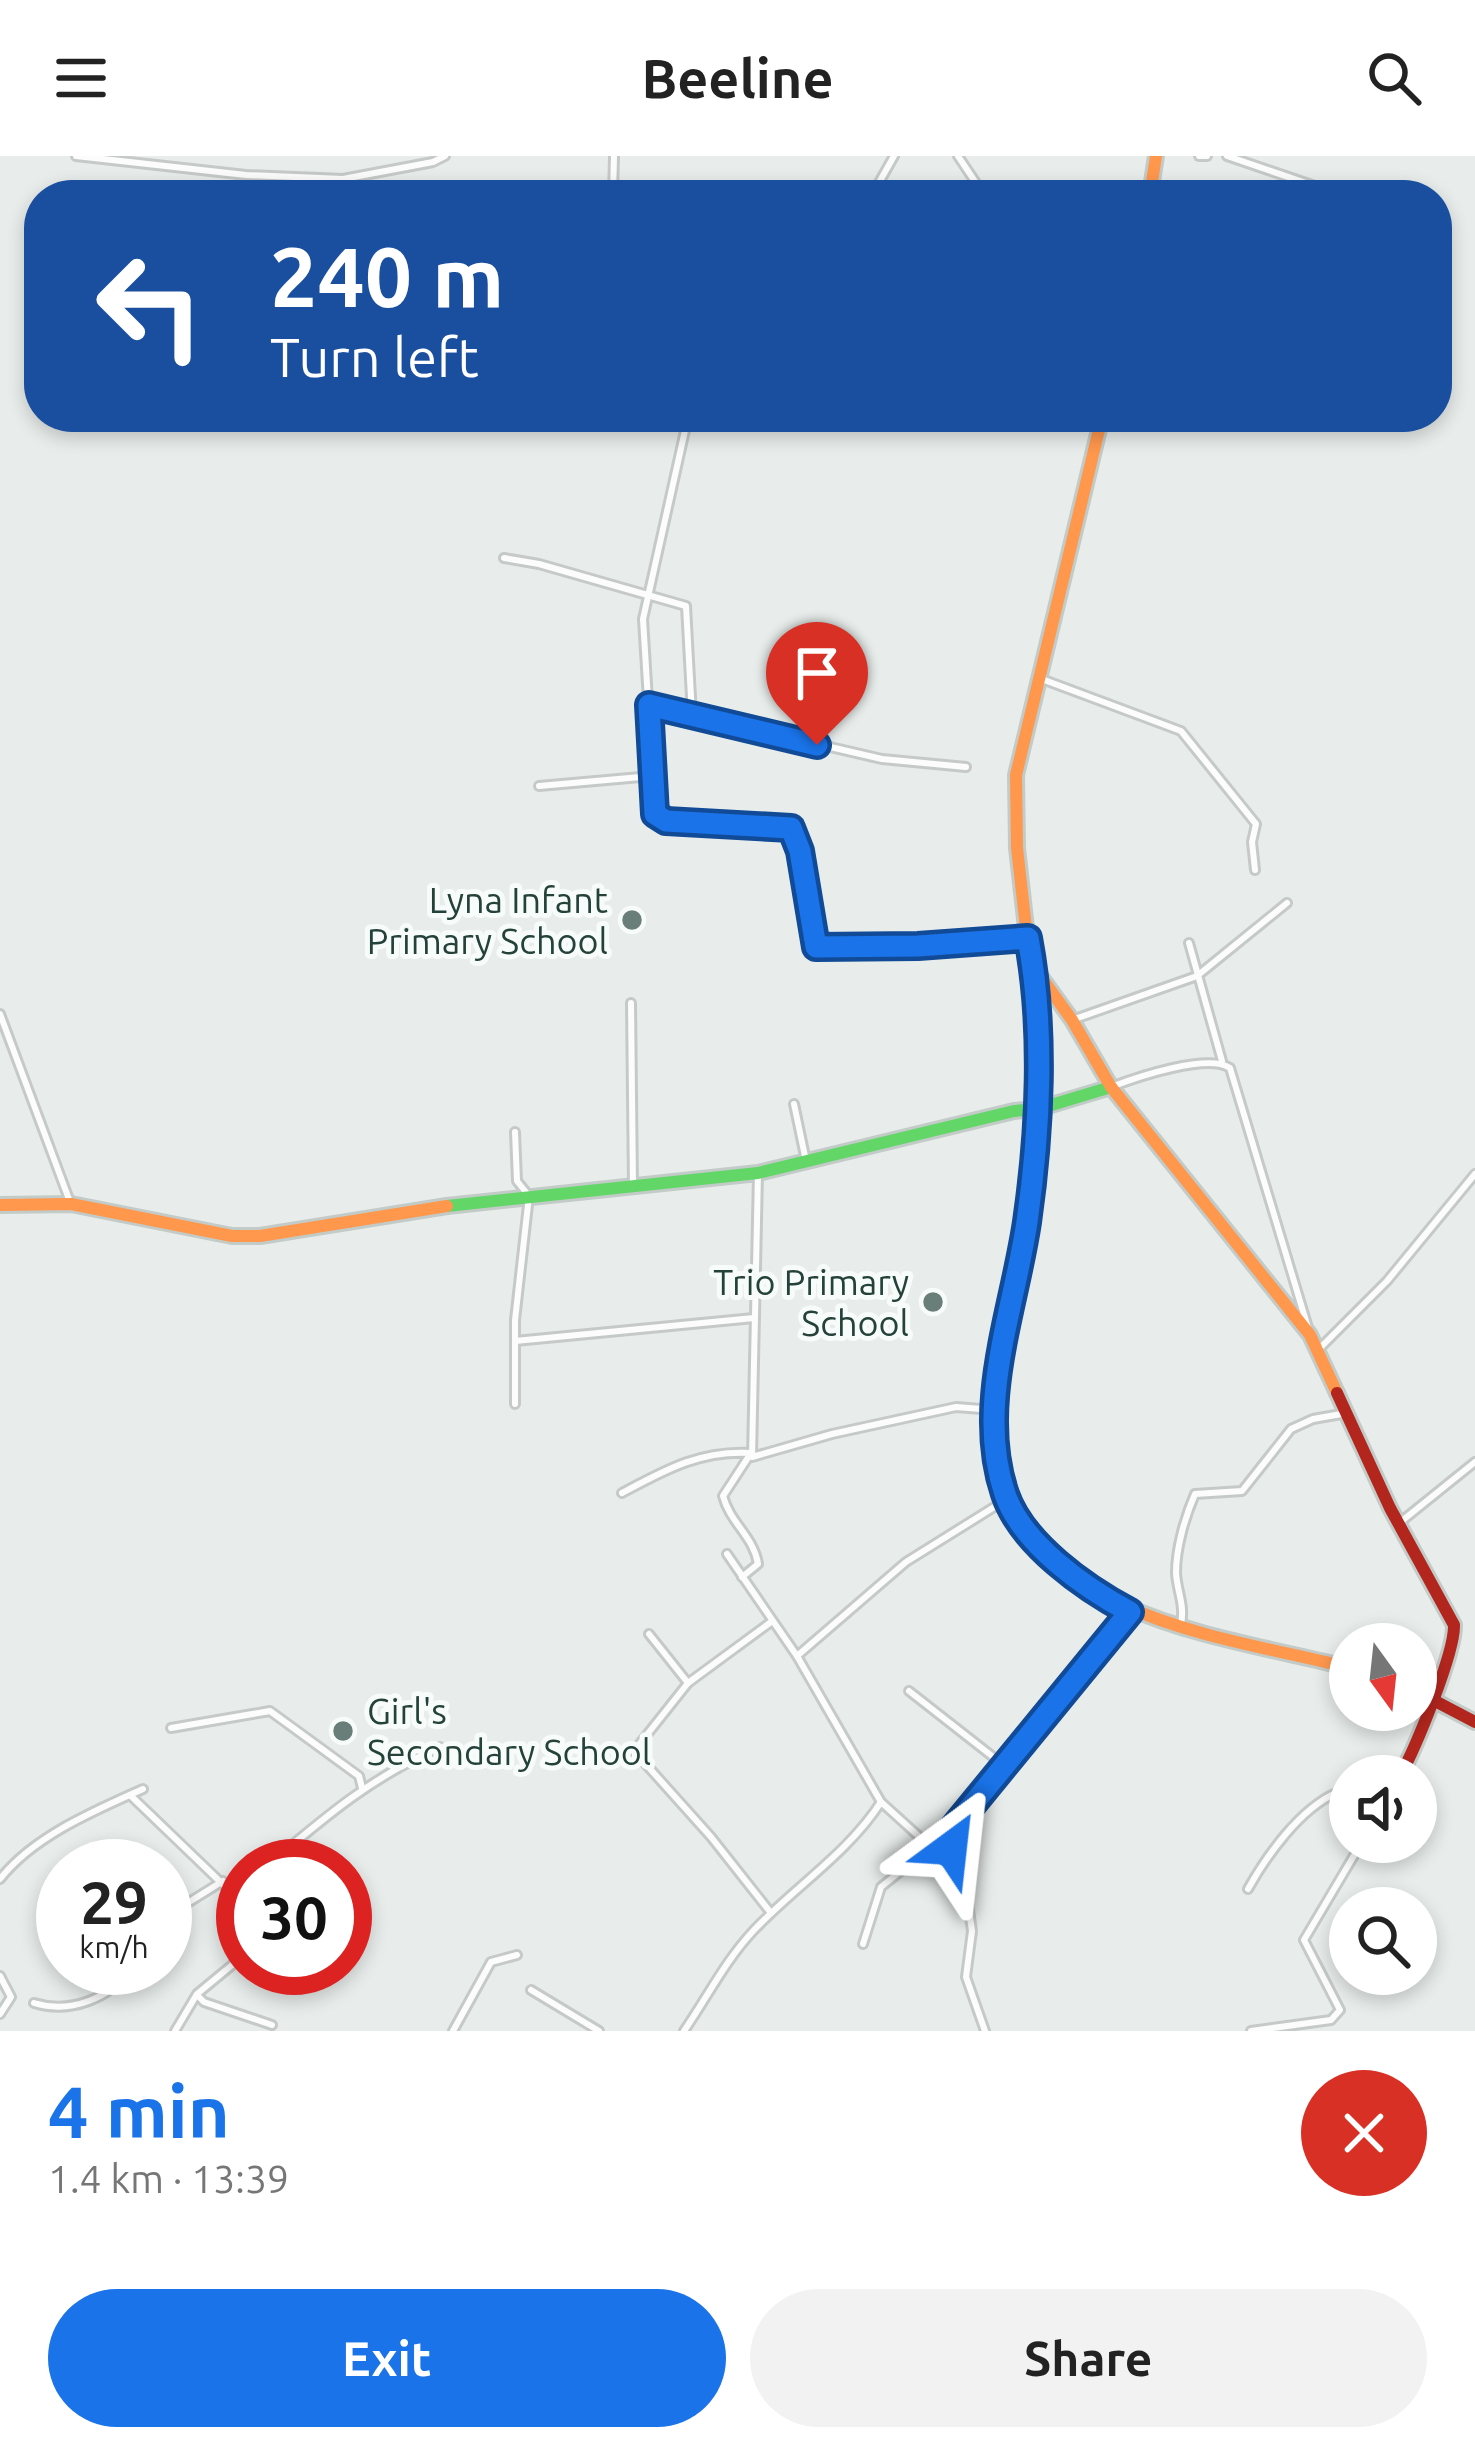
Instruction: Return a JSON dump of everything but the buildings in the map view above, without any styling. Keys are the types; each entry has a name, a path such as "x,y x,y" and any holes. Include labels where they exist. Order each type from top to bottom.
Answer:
{"street":[{"path":"76,156 246,176 343,179 446,156"},
{"path":"1227,156 1298,180"},
{"path":"685,432 643,619 654,808 659,819 791,828 800,851 816,947 1028,938"},
{"path":"1098,432 1016,775 1013,827 1033,966 1038,1109 1027,1222 994,1410 994,1445 1007,1499 1057,1562 1092,1590 1130,1612 1329,1663"},
{"path":"504,558 649,593 687,609 692,715"},
{"path":"1039,678 1187,736 1256,824 1252,842 1255,870"},
{"path":"649,705 882,759 966,766"},
{"path":"539,786 652,776"},
{"path":"1072,1020 1197,976 1287,903"},
{"path":"1189,943 1222,1063 1234,1078 1310,1334 1398,1524 1455,1629 1455,1642 1437,1688"},
{"path":"1033,966 1111,1087 1310,1334"},
{"path":"631,1003 633,1187"},
{"path":"0,1014 71,1204"},
{"path":"0,1205 71,1204 247,1237 530,1196 758,1172 1038,1109 1192,1065 1222,1063"},
{"path":"794,1104 806,1161"},
{"path":"515,1132 517,1181 530,1196 515,1341 515,1404"},
{"path":"742,1577 758,1564 755,1546 739,1529 723,1496 751,1454 758,1172"},
{"path":"1318,1350 1388,1281 1475,1174"},
{"path":"515,1341 754,1318"},
{"path":"622,1493 684,1460 705,1455 758,1458 832,1434 956,1407 994,1410"},
{"path":"1181,1624 1177,1559 1196,1494 1242,1492 1291,1429 1349,1412"},
{"path":"1398,1524 1475,1462"},
{"path":"797,1656 906,1562 1007,1499"},
{"path":"727,1554 797,1656 881,1802 957,1871"},
{"path":"862,1944 881,1887 950,1832 1130,1612"},
{"path":"771,1622 688,1683 634,1751 771,1913"},
{"path":"649,1634 688,1683"},
{"path":"909,1691 1006,1767"},
{"path":"1437,1700 1475,1723"},
{"path":"171,1728 270,1712 359,1775 362,1788"},
{"path":"300,1839 362,1788 440,1748"},
{"path":"0,1879 73,1823 143,1789"},
{"path":"130,1795 216,1875"},
{"path":"1248,1889 1266,1861 1317,1804 1329,1797"},
{"path":"684,2031 732,1955 858,1833 881,1802"},
{"path":"950,1832 972,1931 966,1977 985,2031"},
{"path":"1251,2031 1331,2020 1340,2010 1304,1940 1350,1863"},
{"path":"452,2031 490,1962 517,1954"},
{"path":"0,1976 11,1997 0,2014"},
{"path":"175,2031 197,1994 216,1979"},
{"path":"531,1990 598,2031"},
{"path":"197,1994 204,2002 272,2025"},
{"path":"34,2003 58,2010 98,1995"}],"traffic: fast":[{"path":"447,1206 758,1173 1038,1109 1111,1087"}],"traffic: slow":[{"path":"1152,180 1156,156"},
{"path":"1038,1035 1017,848 1016,775 1098,432"},
{"path":"1033,966 1111,1087 1310,1335 1337,1393"},
{"path":"0,1205 71,1204 232,1236 260,1236 447,1206"},
{"path":"1005,1494 1032,1537 1066,1571 1108,1598 1203,1633 1329,1663"}],"traffic: jam":[{"path":"1005,1494 998,1461 996,1395 1031,1180 1038,1035"},
{"path":"1337,1393 1390,1508 1454,1625 1441,1678 1410,1755"},
{"path":"1437,1702 1475,1722"}],"place":[{"name":"Lyna Infant Primary School","path":"632,920"},
{"name":"Trio Primary School","path":"933,1302"},
{"name":"Girl's Secondary School","path":"343,1731"}],"route":[{"path":"817,745 649,705 655,814 666,821 791,828 800,851 816,947 1028,938 1038,1109 1027,1222 998,1375 995,1457 1007,1499 1037,1541 1081,1582 1130,1612 950,1832 951,1848"}]}
